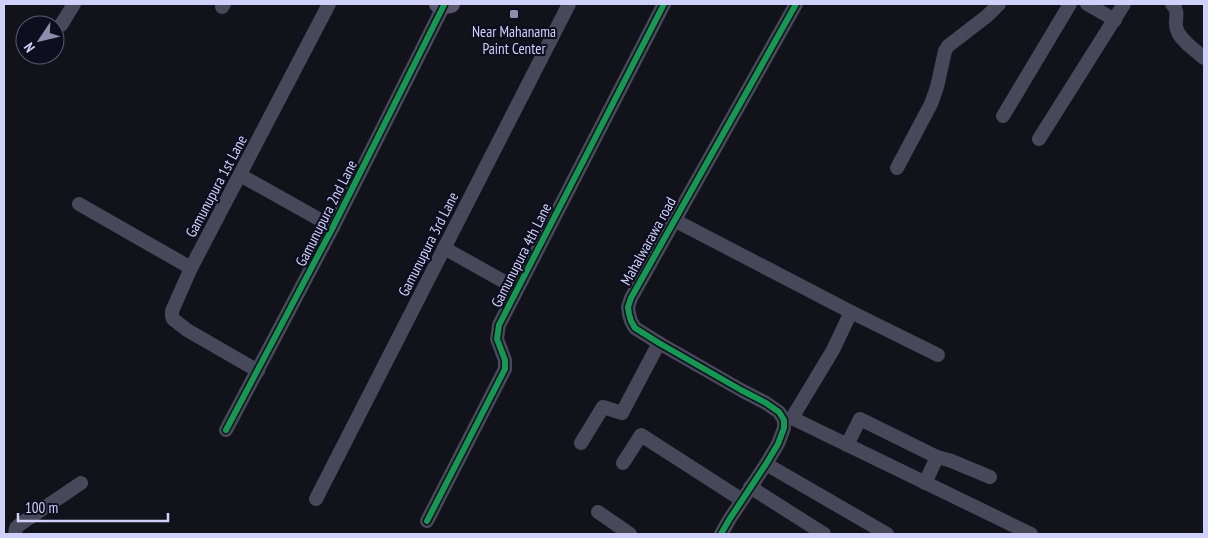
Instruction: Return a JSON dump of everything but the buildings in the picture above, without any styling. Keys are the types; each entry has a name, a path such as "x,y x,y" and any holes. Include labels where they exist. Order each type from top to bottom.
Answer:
{"street":[{"path":"65,19 74,4"},
{"name":"Gamunupura 1st Lane","path":"258,371 187,330 173,319 172,311 191,268 329,4"},
{"name":"Gamunupura 2nd Lane","path":"226,430 333,227 445,4"},
{"name":"Gamunupura 3rd Lane","path":"316,499 569,4"},
{"name":"Gamunupura 4th Lane","path":"427,521 505,368 505,360 496,339 499,325 664,4"},
{"name":"Mahalwarawa road","path":"796,4 631,298 628,307 631,321 635,328 659,343 766,403 788,419 848,445 1031,534"},
{"path":"897,168 931,104 948,46 987,16 999,4"},
{"path":"1003,116 1070,4"},
{"path":"1088,4 1115,20"},
{"path":"1040,139 1124,4"},
{"path":"1172,4 1176,7 1176,28 1179,34 1204,58"},
{"path":"240,175 333,227"},
{"path":"79,204 191,268"},
{"path":"674,220 938,355"},
{"path":"444,248 517,289"},
{"path":"721,534 778,444 788,419 829,357 851,312"},
{"path":"582,443 603,407 622,413 659,343"},
{"path":"848,445 860,419 937,457 990,477"},
{"path":"623,463 641,435 742,500"},
{"path":"925,482 937,457"},
{"path":"766,464 887,534"},
{"path":"15,534 16,528 19,525 81,483"},
{"path":"750,487 824,534"},
{"path":"598,512 630,534"}],"cycle path":[{"path":"427,521 505,369 505,360 497,339 499,325 664,4"},
{"path":"721,534 778,444 784,428 784,420 779,412 766,403 635,328 631,321 628,307 631,298 796,4"},
{"path":"226,430 333,227 444,5"}],"place":[{"name":"Near Mahanama Paint Center","path":"514,14"}]}
